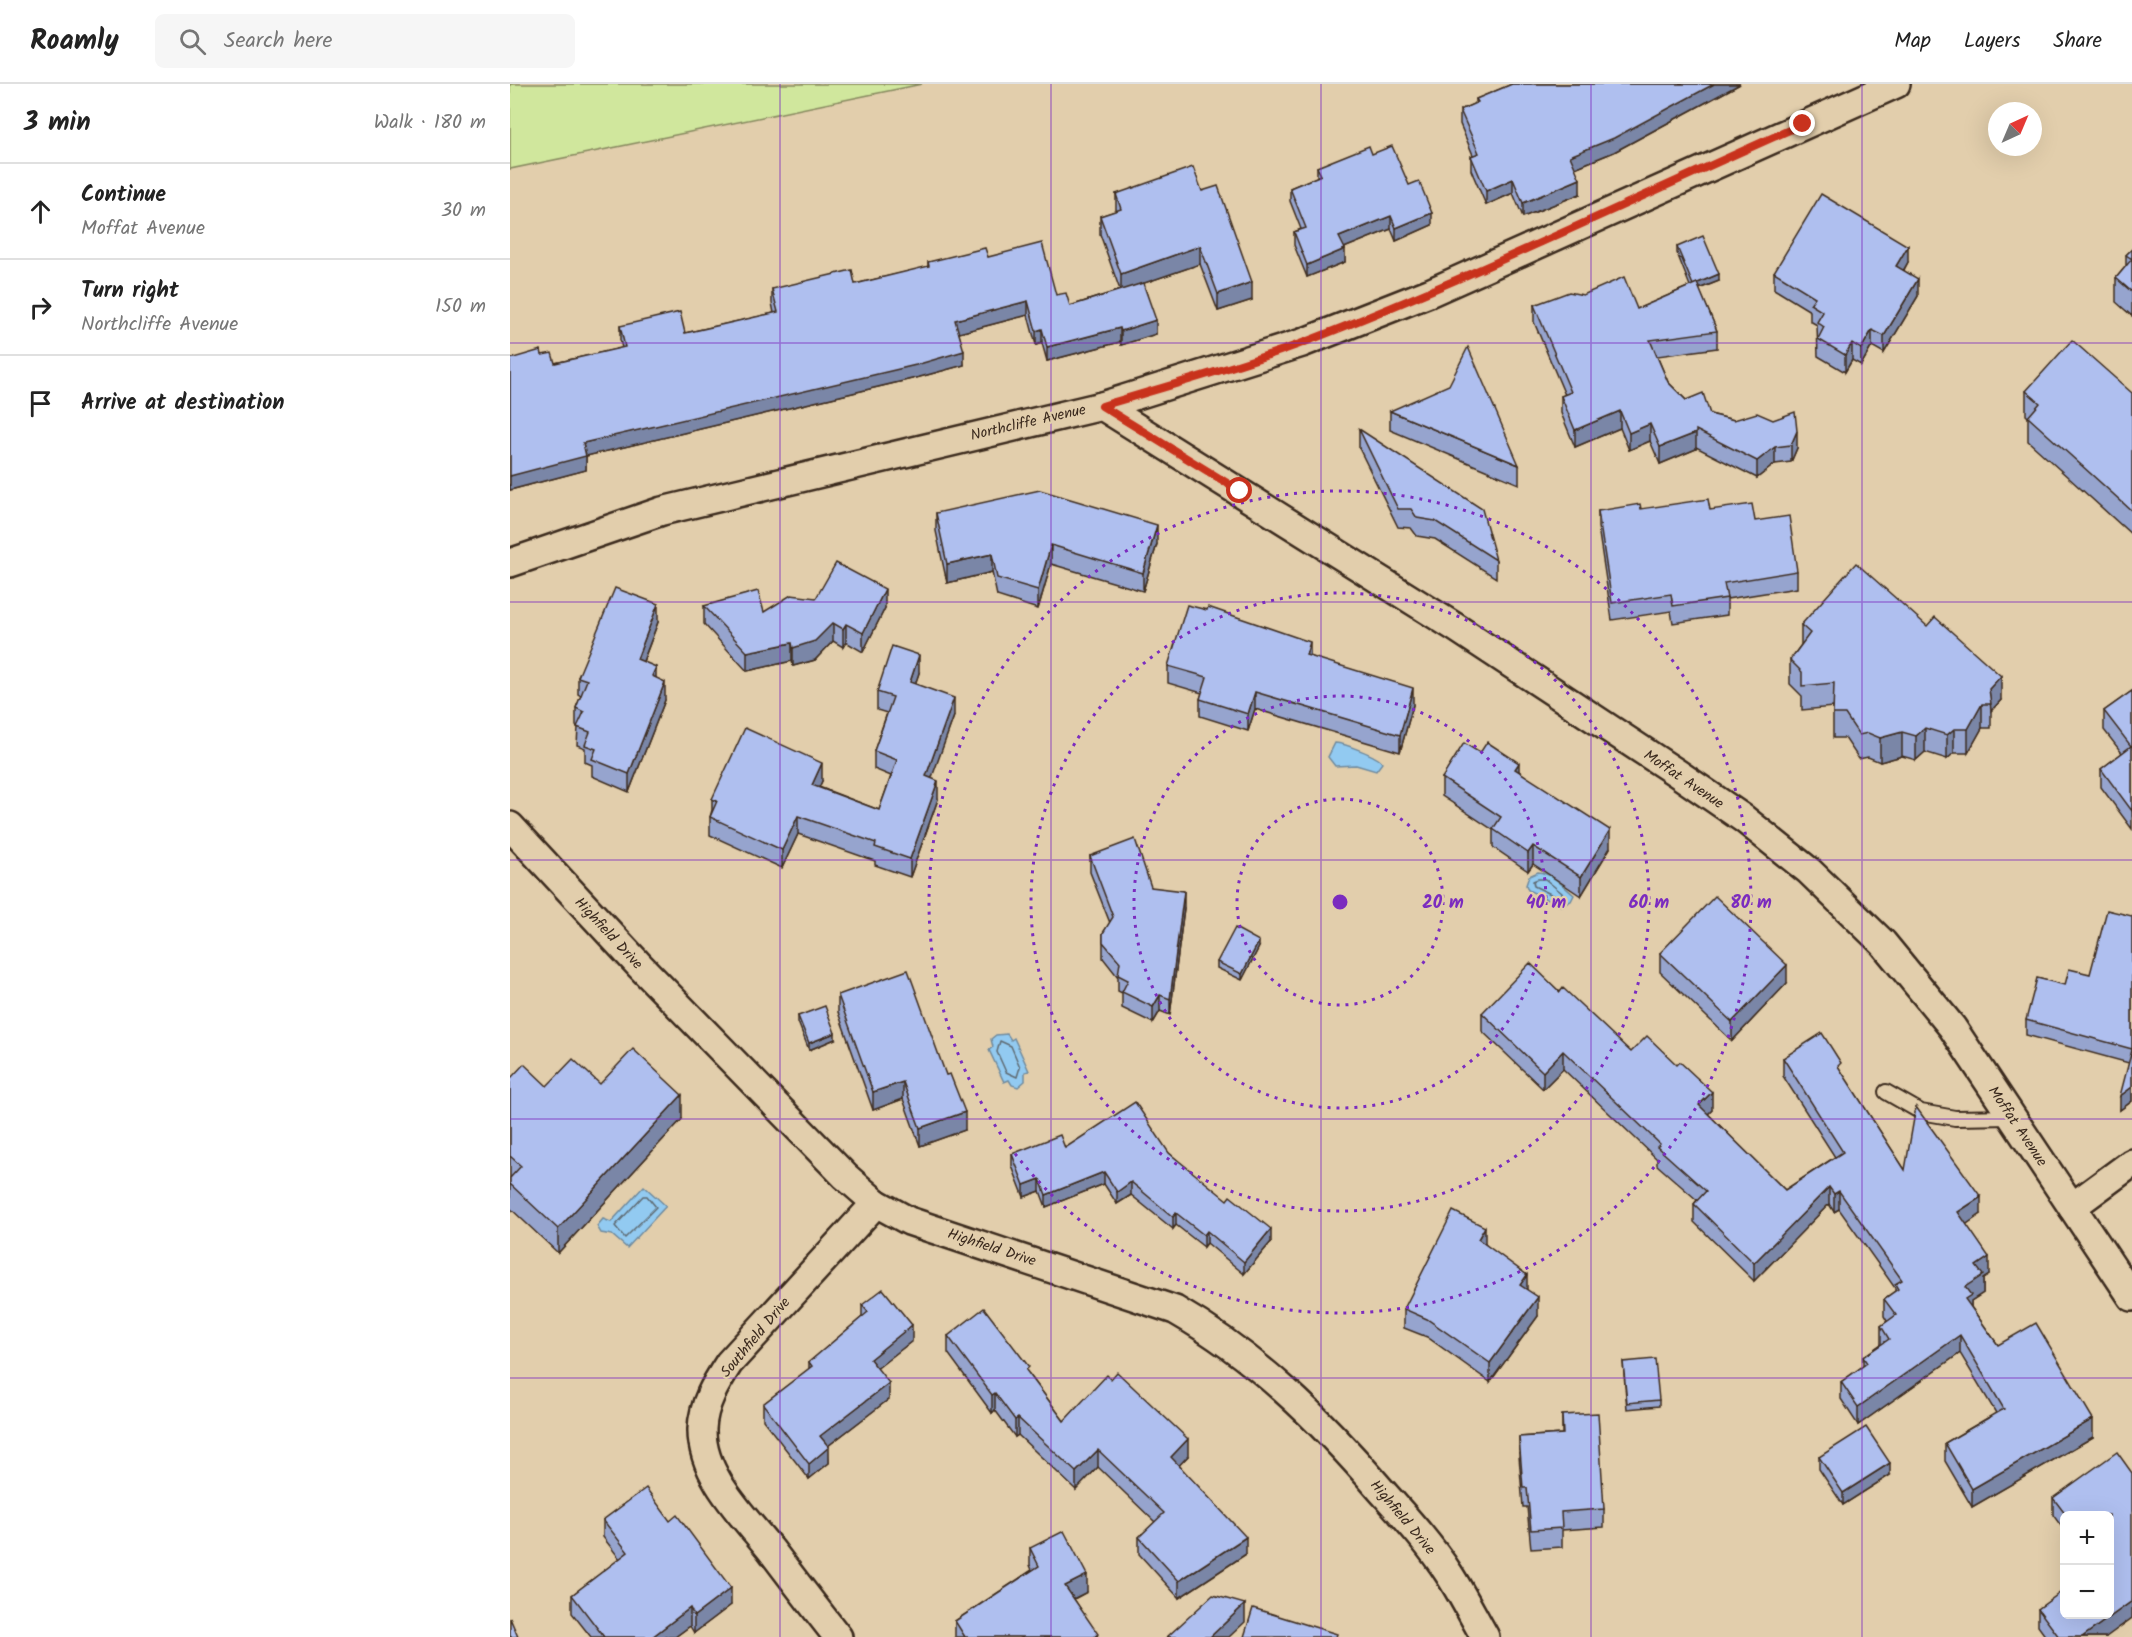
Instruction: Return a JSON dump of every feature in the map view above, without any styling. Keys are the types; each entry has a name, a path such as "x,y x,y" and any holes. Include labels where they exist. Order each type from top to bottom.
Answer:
{"street":[{"name":"Northcliffe Avenue","path":"510,563 662,511 1102,406 1302,343 1418,297 1896,84"},
{"name":"Moffat Avenue","path":"1102,406 1445,621 1744,819 1809,871 1883,943 1952,1027 2132,1296"},
{"name":"Highfield Drive","path":"510,826 743,1073 845,1176 876,1203 909,1221 1175,1310 1207,1328 1275,1380 1333,1434 1409,1521 1449,1573 1485,1637"},
{"path":"2072,1207 2132,1163"},
{"name":"Southfield Drive","path":"838,1637 728,1497 706,1456 702,1432 703,1416 712,1389 729,1363 876,1203"}],"lane":[{"path":"1886,1092 1921,1112 1955,1118 2011,1117"}],"green space":[{"path":"510,84 922,84 510,169"}],"water":[{"path":"1335,743 1360,750 1382,763 1376,771 1356,765 1335,766 1328,757"},
{"path":"1538,872 1553,877 1574,895 1571,901 1561,906 1528,890 1526,885 1529,876"},
{"path":"1007,1034 1011,1040 1014,1038 1029,1071 1025,1072 1025,1081 1018,1087 1012,1085 1009,1080 1004,1082 989,1050 993,1047 991,1039 996,1035"},
{"path":"644,1186 666,1206 627,1248 612,1235 601,1233 597,1226 603,1219 611,1222"}],"building":[{"path":"1512,84 1714,84 1614,138 1570,156 1580,179 1523,203 1513,179 1486,191 1471,156 1479,153 1460,110 1478,102 1476,99"},
{"path":"1369,146 1372,154 1392,146 1409,185 1419,181 1432,213 1396,228 1391,216 1339,237 1345,249 1307,265 1294,232 1306,228 1290,188 1321,175 1317,167"},
{"path":"1193,167 1202,191 1218,186 1252,282 1218,294 1200,246 1121,274 1100,216 1121,209 1116,194"},
{"path":"1821,194 1908,246 1896,266 1918,279 1884,336 1872,330 1861,349 1852,343 1845,355 1818,339 1824,327 1817,322 1823,312 1810,304 1815,297 1774,272"},
{"path":"1703,236 1719,274 1693,285 1677,247"},
{"path":"1042,243 1056,295 1066,293 1070,306 1143,283 1156,320 1121,331 1120,328 1047,347 1042,329 1036,331 1028,301 955,320 964,351 916,365 583,443 586,456 510,476 510,359 541,350 542,355 552,353 555,363 625,347 620,326 680,312 685,333 778,312 772,289 852,270 855,284 929,266 928,262 985,248 988,257"},
{"path":"2132,249 2132,259 2126,255"},
{"path":"2132,259 2132,292 2116,278"},
{"path":"1624,277 1637,309 1697,283 1717,331 1650,340 1668,382 1686,400 1703,393 1710,414 1734,420 1757,413 1773,420 1795,412 1797,431 1791,445 1775,447 1757,461 1696,430 1696,433 1660,447 1650,424 1629,433 1620,411 1575,430 1561,396 1571,392 1534,305 1569,292 1583,295"},
{"path":"2072,340 2132,393 2132,511 2028,417 2040,403 2026,391"},
{"path":"1468,347 1519,465 1390,411 1449,385"},
{"path":"1359,429 1482,509 1496,560 1435,521 1417,518 1411,509 1398,509"},
{"path":"1040,490 1157,525 1143,573 1051,545 1038,590 997,578 992,554 947,564 936,513"},
{"path":"1708,499 1710,510 1752,504 1755,521 1789,516 1797,571 1724,583 1727,598 1673,606 1671,594 1612,603 1598,511 1640,504 1641,509"},
{"path":"836,563 885,589 863,633 846,624 843,629 833,623 815,641 793,648 792,643 747,652 704,606 758,591 764,612 791,595 816,598"},
{"path":"1856,563 1927,626 1935,617 2001,676 1989,689 1991,704 1982,704 1968,729 1954,729 1947,735 1925,728 1916,736 1902,732 1880,738 1868,733 1859,735 1845,714 1833,714 1834,683 1802,686 1802,672 1790,660 1810,633 1801,625"},
{"path":"615,588 658,604 637,659 656,667 652,676 665,682 629,774 592,759 596,749 585,745 590,732 577,727 584,712 576,708 587,680 578,677"},
{"path":"1187,605 1207,610 1208,607 1310,642 1306,655 1413,688 1400,735 1255,692 1248,714 1200,699 1207,677 1168,666"},
{"path":"892,646 919,655 910,682 954,698 926,776 938,781 910,859 875,847 876,843 798,816 782,850 710,817 717,801 712,799 745,728 822,763 812,785 879,810 897,760 874,751 893,697 877,692"},
{"path":"2132,691 2132,811 2101,769 2131,746 2104,711"},
{"path":"1487,742 1519,763 1515,769 1610,830 1581,877 1533,846 1528,853 1493,829 1501,817 1442,778 1464,743 1480,753"},
{"path":"1135,839 1151,887 1184,891 1170,999 1160,995 1153,1007 1122,992 1128,980 1118,975 1120,962 1103,942 1103,933 1113,917 1090,856"},
{"path":"1715,896 1787,965 1732,1022 1660,953"},
{"path":"2107,910 2132,916 2132,1049 2026,1020 2037,978 2065,985 2069,969 2090,974"},
{"path":"1235,928 1259,941 1242,974 1217,962"},
{"path":"1530,963 1560,992 1563,988 1631,1052 1647,1036 1677,1065 1680,1062 1712,1092 1699,1105 1785,1190 1843,1152 1783,1058 1822,1033 1841,1063 1838,1066 1905,1170 1916,1107 1981,1197 1958,1212 1989,1257 1976,1266 1983,1275 1965,1287 1971,1295 1965,1299 1998,1345 2036,1323 2093,1419 1972,1489 1945,1443 2004,1409 1960,1335 1858,1407 1841,1382 1867,1363 1863,1357 1889,1339 1881,1326 1896,1315 1884,1299 1898,1289 1895,1284 1902,1280 1839,1191 1834,1194 1829,1187 1754,1263 1694,1204 1706,1191 1657,1147 1660,1144 1563,1051 1543,1072 1482,1013"},
{"path":"908,970 946,1075 950,1074 965,1112 920,1128 903,1082 873,1092 838,995"},
{"path":"825,1006 835,1033 809,1043 798,1016"},
{"path":"633,1049 682,1095 558,1229 510,1184 510,1178 521,1166 510,1156 510,1079 524,1064 547,1086 573,1059 600,1084"},
{"path":"2132,1050 2132,1087 2120,1096"},
{"path":"1135,1102 1169,1153 1227,1200 1230,1196 1271,1229 1244,1262 1207,1231 1204,1235 1176,1213 1173,1217 1131,1182 1117,1192 1104,1172 1046,1195 1040,1179 1024,1185 1012,1154 1060,1135 1065,1148"},
{"path":"1453,1211 1485,1227 1478,1239 1527,1275 1520,1285 1538,1297 1490,1363 1427,1319 1404,1309"},
{"path":"883,1289 912,1325 870,1359 889,1383 820,1436 829,1447 809,1464 763,1404 812,1366 809,1362 868,1312 862,1305"},
{"path":"984,1308 1029,1367 1026,1370 1064,1421 1107,1375 1111,1379 1117,1372 1188,1439 1171,1457 1246,1537 1179,1581 1139,1537 1164,1513 1098,1450 1076,1472 1018,1418 1015,1420 995,1393 992,1395 948,1336"},
{"path":"1655,1359 1659,1400 1627,1403 1623,1362"},
{"path":"1598,1413 1604,1509 1561,1512 1562,1528 1531,1530 1527,1488 1523,1488 1519,1437 1563,1434 1562,1415"},
{"path":"1866,1427 1890,1463 1843,1493 1819,1457"},
{"path":"2117,1452 2132,1473 2132,1601 2114,1614 2114,1511 2063,1511 2053,1498"},
{"path":"646,1488 670,1521 677,1515 731,1588 694,1616 690,1608 652,1637 604,1637 572,1595 628,1552 603,1520"},
{"path":"1064,1531 1087,1575 1065,1586 1098,1634 1094,1637 965,1637 955,1621 1039,1566 1030,1548"},
{"path":"2060,1593 2060,1619 2107,1619 2082,1637 2059,1637 2038,1609"},
{"path":"1213,1595 1245,1604 1210,1637 1167,1637"},
{"path":"1253,1608 1337,1634 1336,1637 1244,1637"},
{"path":"510,1618 518,1637 510,1637"}],"route":[{"path":"1240,491 1102,406 1302,343 1429,293 1803,124"}]}
